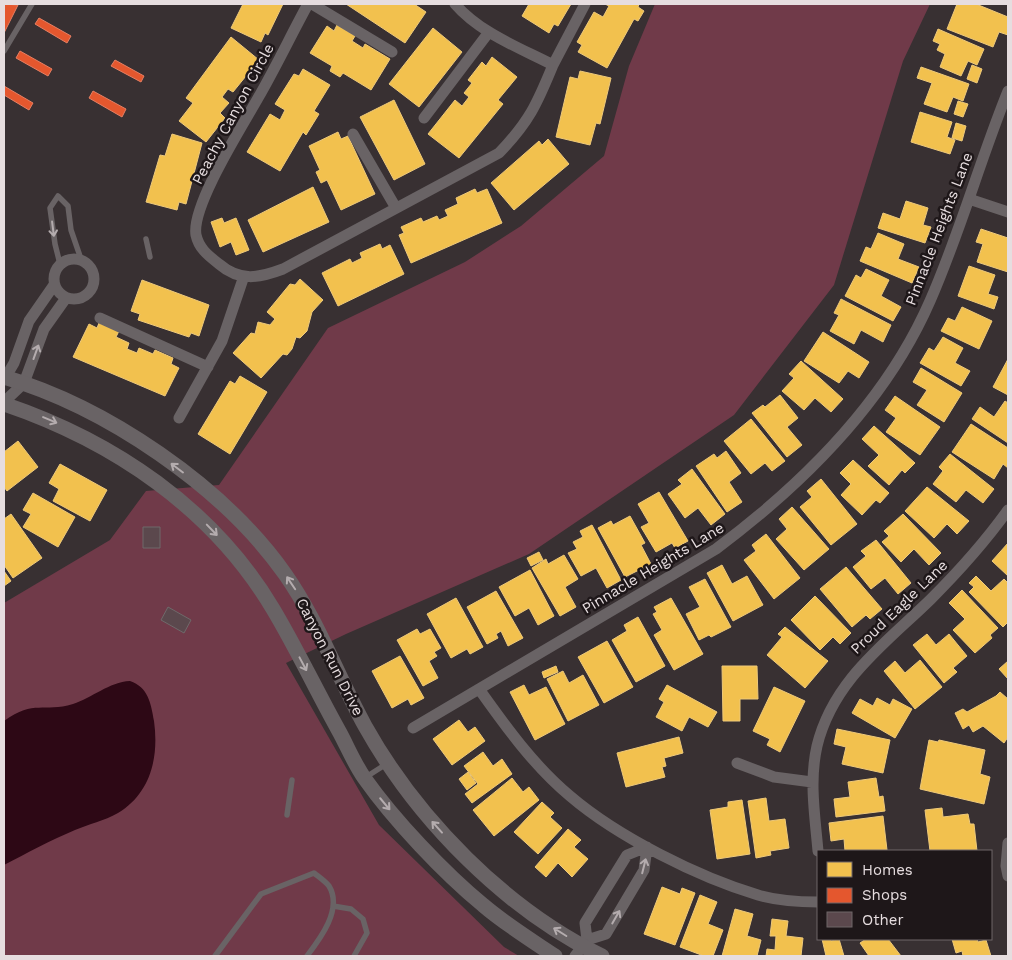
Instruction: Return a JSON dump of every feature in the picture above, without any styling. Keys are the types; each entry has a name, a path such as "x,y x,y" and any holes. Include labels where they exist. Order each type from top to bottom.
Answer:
{"street":[{"name":"Peachy Canyon Circle","path":"308,4 259,97 225,153 198,219 196,234 204,252 226,270 244,276 260,278 283,270 499,152 520,131 537,105 553,65 585,4"},
{"path":"312,4 392,52"},
{"path":"455,4 462,12 489,32 553,65"},
{"path":"424,118 489,32"},
{"name":"Pinnacle Heights Lane","path":"413,728 716,549 756,519 825,453 858,417 897,362 930,302 1008,91"},
{"path":"353,134 396,208"},
{"path":"969,199 1008,212"},
{"path":"4,378 29,320 54,285 54,274 60,264 70,259 81,260 93,271 94,283 86,295 73,299 66,298 54,285"},
{"path":"179,418 222,341 244,276"},
{"path":"11,396 44,329 66,298"},
{"path":"100,318 208,367"},
{"name":"Canyon Run Drive","path":"4,378 11,396 46,418 119,456 199,516 235,554 272,609 364,778 444,868 483,906 555,956"},
{"name":"Canyon Run Drive","path":"11,396 64,398 138,440 203,488 246,526 284,572 303,601 365,725 388,763 424,812 469,860 520,904 582,948 602,956"},
{"name":"Proud Eagle Lane","path":"818,850 812,782 817,745 830,710 860,664 932,598 985,541 1008,510"},
{"path":"479,689 514,739 569,796 598,817 675,862 758,895 790,902 817,902"},
{"path":"737,763 774,776 812,782"},
{"path":"1008,842 1006,866 1008,876"},
{"path":"582,948 585,923 627,855 647,847"},
{"path":"582,948 606,934 644,870 647,847"}],"lane":[{"path":"4,51 32,4"},
{"path":"60,264 50,208 58,196 68,206 71,230 81,260"},
{"path":"146,240 150,257"},
{"path":"364,778 388,763"},
{"path":"287,815 292,780"},
{"path":"215,956 261,894 314,873 329,887 333,906 327,930 307,956"},
{"path":"333,906 351,910 363,919 367,933 354,956"}],"shaded area":[{"path":"655,4 930,4 903,61 834,285 734,415 529,554 346,634 286,663 379,825 504,947 519,956 4,956 4,603 110,540 146,491 219,485 328,328 465,262 521,226 604,156 629,66"},
{"path":"130,681 141,687 148,696 153,714 155,734 154,761 145,785 129,805 113,816 66,834 4,865 4,721 15,714 32,708 73,704 115,684"}],"building: Homes":[{"path":"243,4 283,4 268,35 265,33 261,42 231,28"},
{"path":"346,4 414,4 426,12 405,43"},
{"path":"529,4 571,4 558,26 554,24 549,33 522,16"},
{"path":"605,4 639,4 638,7 644,11 638,21 634,19 607,68 578,52 582,45 577,42 594,12 603,17 609,6"},
{"path":"957,4 976,4 1008,17 1008,35 999,32 993,47 947,29"},
{"path":"337,25 355,36 352,41 363,48 365,44 390,59 371,90 343,73 340,77 330,71 332,66 310,53 327,26 334,31"},
{"path":"433,28 462,52 419,107 389,84"},
{"path":"938,29 984,49 977,65 968,61 961,76 940,67 945,54 937,50 940,44 933,41"},
{"path":"231,37 259,60 233,92 228,89 222,97 229,103 220,113 225,118 206,142 179,121 193,103 186,98"},
{"path":"492,57 517,77 498,100 503,104 459,158 428,134 455,100 462,106 469,97 464,93 472,83 468,80 482,62 486,66"},
{"path":"972,65 982,69 977,83 967,79"},
{"path":"921,67 969,84 963,101 953,97 947,112 924,104 932,83 917,78"},
{"path":"303,69 330,85 314,111 319,114 306,135 303,132 280,171 247,152 270,114 280,120 285,110 275,104 294,74 299,76"},
{"path":"580,71 611,78 600,124 596,123 590,145 556,137 570,77 578,79"},
{"path":"394,100 425,164 394,180 360,117"},
{"path":"958,101 968,104 963,117 954,114"},
{"path":"920,112 952,122 947,137 955,140 950,154 911,142"},
{"path":"956,123 966,126 962,141 952,138"},
{"path":"338,132 341,139 348,136 375,194 341,210 327,180 321,183 316,172 320,170 309,146"},
{"path":"172,134 202,143 186,204 179,202 177,210 146,202 160,155 165,156"},
{"path":"548,139 569,164 514,210 491,183 539,141 542,145"},
{"path":"313,187 329,222 263,252 248,220"},
{"path":"475,189 477,193 487,189 502,223 411,263 399,235 404,233 401,227 421,218 423,222 437,216 439,220 448,216 445,210 458,204 456,198"},
{"path":"906,201 928,208 923,225 931,227 925,243 878,228 883,213 900,219"},
{"path":"222,218 224,223 236,218 249,250 236,255 231,242 220,247 211,222"},
{"path":"981,229 1008,238 1008,272 977,262 983,244 976,242"},
{"path":"878,233 904,244 898,259 919,267 912,283 860,261 866,247 871,249"},
{"path":"380,244 382,249 390,245 404,274 338,306 322,273 350,259 352,263 362,258 360,253"},
{"path":"969,266 995,275 988,294 998,297 994,309 958,296"},
{"path":"866,269 889,280 881,296 901,307 893,321 845,296 856,275 861,278"},
{"path":"300,279 323,300 312,312 307,331 300,338 296,337 292,349 287,355 283,354 261,378 233,353 251,333 255,334 258,322 270,325 275,319 267,312 290,284 295,285"},
{"path":"142,280 209,305 199,336 191,333 189,337 138,320 140,314 131,311"},
{"path":"841,299 891,325 883,342 861,330 854,344 830,331 839,315 834,313"},
{"path":"962,307 992,321 979,349 941,331 948,318 955,321"},
{"path":"99,323 119,331 116,337 129,343 127,349 137,353 139,348 153,354 155,350 173,358 171,364 179,368 165,396 73,357 89,324 97,328"},
{"path":"823,332 869,362 859,378 848,371 839,383 804,361"},
{"path":"943,337 963,348 955,363 970,371 961,386 920,363 929,348 934,351"},
{"path":"1008,359 1008,395 993,387"},
{"path":"801,361 843,399 831,412 815,398 804,410 782,391 794,378 789,374"},
{"path":"921,368 962,393 944,422 917,405 927,390 913,382"},
{"path":"240,376 267,392 230,454 198,434 230,381 235,384"},
{"path":"780,395 798,418 787,427 802,445 787,457 752,413 763,405 765,407"},
{"path":"895,396 940,427 920,455 886,432 896,418 885,410"},
{"path":"1005,401 1008,403 1008,443 972,419 980,407 994,417"},
{"path":"751,419 785,461 772,471 765,463 751,474 724,441"},
{"path":"971,424 1008,448 1008,468 1003,464 994,479 952,452"},
{"path":"874,426 915,463 905,473 902,470 889,485 868,466 879,455 862,439"},
{"path":"18,441 38,467 7,491 4,487 4,452"},
{"path":"726,451 741,473 729,482 742,502 727,512 696,466 714,454 717,458"},
{"path":"950,454 994,489 983,503 966,490 956,502 933,484 943,471 939,467"},
{"path":"853,460 889,493 880,503 876,500 862,515 841,495 851,484 840,473"},
{"path":"60,464 107,490 90,521 53,501 59,489 49,483"},
{"path":"692,469 725,514 711,525 698,508 685,518 668,494 682,484 678,480"},
{"path":"821,479 857,524 831,545 800,507 812,497 807,491"},
{"path":"927,487 969,521 957,534 947,524 934,538 905,511"},
{"path":"659,492 688,541 675,548 672,543 656,552 641,527 649,523 638,504"},
{"path":"33,493 75,517 58,547 23,527 31,514 23,510"},
{"path":"792,507 829,549 804,570 776,539 787,529 779,519"},
{"path":"11,514 42,558 13,578 4,565 4,519"},
{"path":"903,514 941,553 929,565 914,549 901,562 882,542 889,536 884,531"},
{"path":"630,516 645,543 641,545 651,564 625,577 598,528 611,521 613,525"},
{"path":"592,525 621,580 607,588 596,568 581,576 568,553 577,549 573,542 583,537 580,531"},
{"path":"766,534 800,578 774,599 744,560 756,551 752,545"},
{"path":"876,540 911,583 898,594 885,578 871,589 853,567 866,556 861,551"},
{"path":"1008,543 1008,576 992,561"},
{"path":"539,552 543,560 531,566 527,558"},
{"path":"564,555 578,579 565,587 576,607 560,616 532,568 546,559 548,564"},
{"path":"722,565 732,584 747,576 763,605 733,621 707,573"},
{"path":"846,567 882,609 870,619 866,615 852,627 820,589"},
{"path":"530,570 554,616 538,625 529,608 515,616 499,587"},
{"path":"4,571 11,581 4,586"},
{"path":"976,576 991,591 1004,579 1008,583 1008,622 1003,627 969,592 974,587 969,583"},
{"path":"705,579 731,627 711,637 709,635 699,640 686,614 700,607 689,587"},
{"path":"962,590 998,628 990,635 992,638 975,653 953,630 965,619 949,603"},
{"path":"496,591 523,638 508,646 501,631 496,634 498,638 487,644 467,607"},
{"path":"815,596 851,633 840,644 833,637 820,650 791,620"},
{"path":"456,598 483,647 470,654 467,649 451,658 427,614"},
{"path":"671,598 703,654 674,670 654,635 662,630 653,614 657,612 654,607"},
{"path":"638,617 665,666 636,682 612,640 627,631 624,625"},
{"path":"785,627 828,661 805,688 767,655 782,637 778,634"},
{"path":"417,629 420,634 430,629 441,648 434,652 437,656 429,661 438,678 423,686 397,640"},
{"path":"927,634 936,645 949,634 967,656 953,668 957,672 944,683 913,645"},
{"path":"607,641 633,687 604,703 578,657"},
{"path":"400,656 424,698 411,705 408,699 392,708 372,671"},
{"path":"920,660 942,687 915,709 884,671 895,661 905,673"},
{"path":"1008,661 1008,679 999,669"},
{"path":"556,666 558,672 544,678 542,672"},
{"path":"722,666 757,666 758,699 740,699 740,721 723,721"},
{"path":"563,671 569,683 583,675 599,705 568,721 547,679"},
{"path":"524,685 529,695 546,687 565,724 535,740 510,692"},
{"path":"667,685 717,712 708,727 689,717 682,731 656,717 664,702 659,699"},
{"path":"774,687 805,701 780,752 767,745 770,739 753,731"},
{"path":"1000,692 1008,699 1008,737 1004,743 983,726 973,732 969,725 963,729 955,713 963,709 967,712"},
{"path":"877,698 890,705 893,699 912,709 895,738 852,713 860,699 873,706"},
{"path":"459,720 468,732 475,727 485,741 452,765 433,739"},
{"path":"837,729 890,740 883,773 842,764 846,747 834,744"},
{"path":"679,737 683,753 664,758 666,766 662,767 665,777 626,787 617,753"},
{"path":"929,740 938,742 939,740 985,750 980,774 990,777 984,804 920,789"},
{"path":"483,752 493,766 502,759 512,774 472,803 465,794 478,784 464,766"},
{"path":"468,772 476,783 467,790 459,779"},
{"path":"512,778 523,792 529,787 539,800 494,836 473,810"},
{"path":"876,778 879,797 883,796 885,811 836,817 834,799 850,797 848,782"},
{"path":"766,798 769,821 785,819 789,848 770,851 771,855 756,858 748,801"},
{"path":"742,800 750,854 717,859 710,810 728,807 728,802"},
{"path":"542,802 554,813 550,817 562,828 538,854 514,832"},
{"path":"942,808 943,817 968,814 970,824 974,824 977,850 930,850 925,810"},
{"path":"883,816 887,850 845,850 844,839 831,841 829,823"},
{"path":"568,829 581,840 574,847 588,859 572,877 558,863 546,877 535,867"},
{"path":"662,887 680,894 682,888 695,893 675,945 644,934"},
{"path":"700,895 717,902 708,924 723,930 713,956 704,956 680,947"},
{"path":"735,909 753,914 747,936 761,940 757,956 722,956"},
{"path":"772,919 788,921 786,936 803,938 801,956 766,956 767,949 775,950 776,936 770,936"},
{"path":"822,940 839,940 844,956 826,956"},
{"path":"864,940 889,940 901,956 869,956 860,943"},
{"path":"952,940 977,940 978,942 986,940 991,956 963,956 962,951 956,953"}],"building: Shops":[{"path":"4,4 18,5 4,33"},
{"path":"39,18 71,36 67,43 35,24"},
{"path":"20,51 52,69 48,76 16,58"},
{"path":"115,60 144,76 141,82 111,66"},
{"path":"4,86 33,103 29,110 4,95"},
{"path":"93,91 126,109 122,117 89,98"}],"building: Other":[{"path":"143,527 160,527 160,548 143,548"},
{"path":"168,607 191,620 184,633 161,620"}]}
